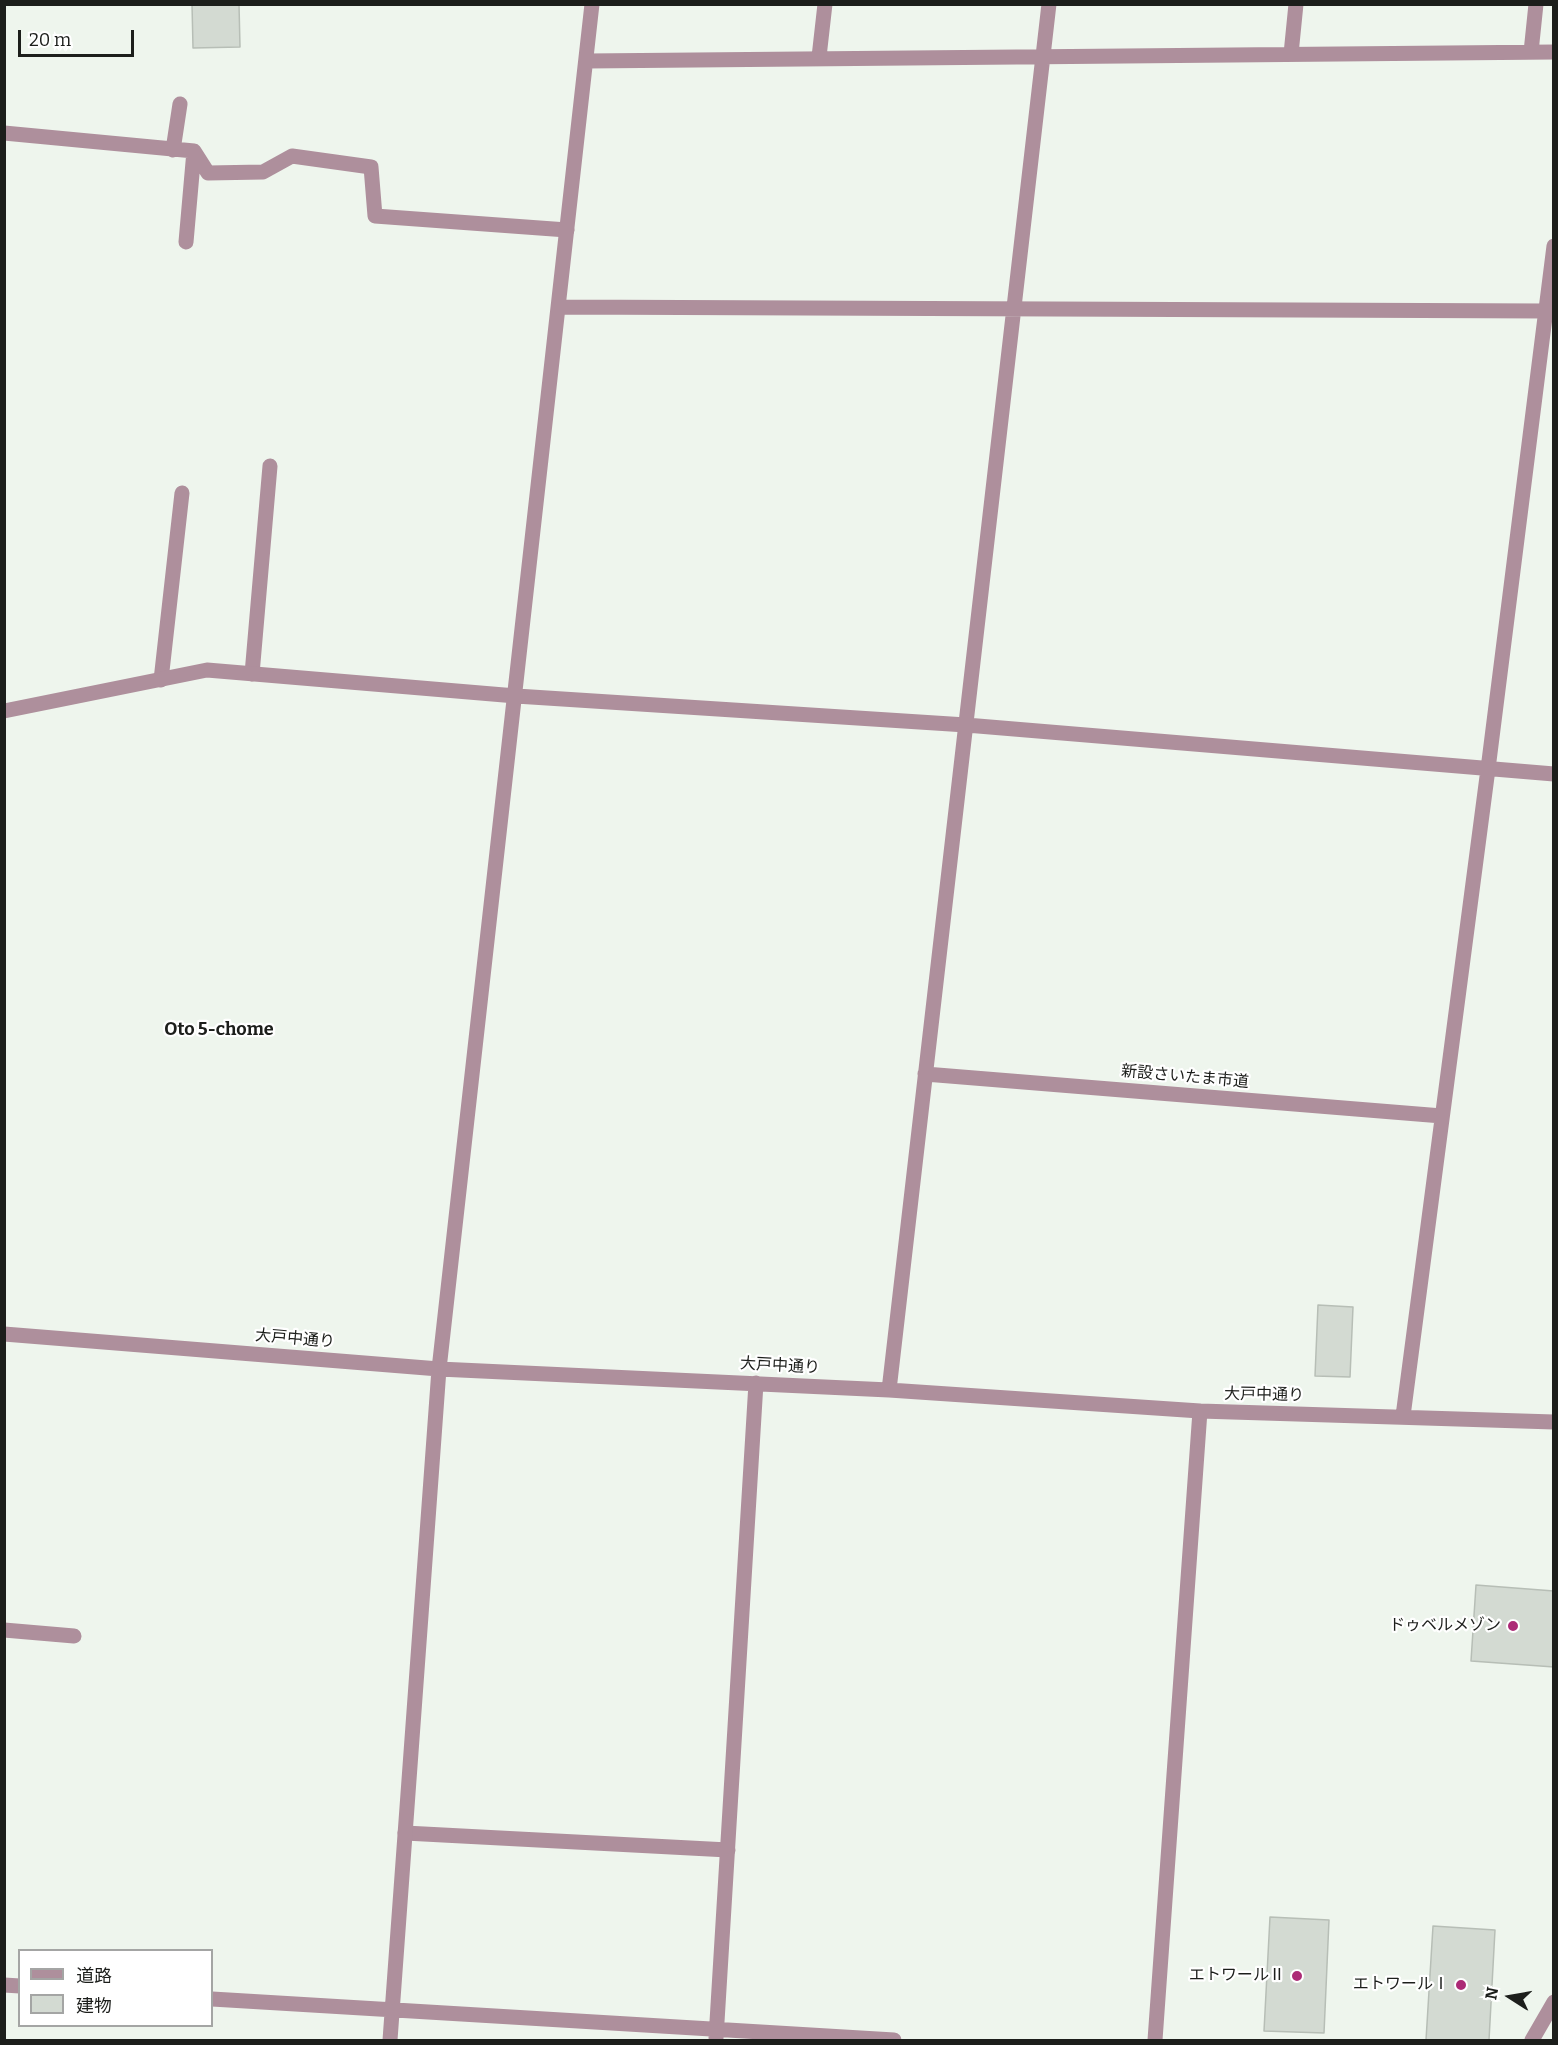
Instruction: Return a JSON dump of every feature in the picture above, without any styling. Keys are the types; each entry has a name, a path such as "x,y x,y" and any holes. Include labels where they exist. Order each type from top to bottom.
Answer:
{"street":[{"path":"390,2040 439,1369 592,4"},
{"path":"819,57 825,4"},
{"path":"889,1390 1049,4"},
{"path":"1291,54 1296,4"},
{"path":"1531,52 1536,4"},
{"path":"586,61 819,57 1554,52"},
{"path":"173,150 180,104"},
{"path":"4,133 194,152"},
{"path":"194,152 208,173 263,172 292,156 370,167 375,216 567,230"},
{"path":"186,242 194,152"},
{"path":"1403,1416 1554,246"},
{"path":"558,307 1545,311"},
{"path":"252,674 270,466"},
{"path":"161,680 182,493"},
{"path":"4,711 207,670 516,696 966,725 1554,774"},
{"name":"新設さいたま市道","path":"925,1074 1442,1116"},
{"name":"大戸中通り","path":"4,1334 439,1369 889,1390 1200,1411 1554,1422"},
{"path":"716,2036 756,1383"},
{"path":"1155,2040 1200,1411"},
{"path":"4,1630 74,1636"},
{"path":"405,1833 728,1850"},
{"path":"213,1999 716,2036 894,2040"},
{"path":"1542,2031 1554,2002"}],"building":[{"path":"192,4 239,4 240,47 193,48"},
{"path":"1318,1305 1353,1307 1350,1377 1315,1376"},
{"name":"ドゥベルメゾン","path":"1476,1585 1554,1591 1554,1667 1471,1661"},
{"name":"エトワールⅡ","path":"1270,1917 1329,1920 1324,2033 1264,2031"},
{"name":"エトワールⅠ","path":"1433,1926 1495,1930 1489,2040 1426,2040"}],"place":[{"name":"ドゥベルメゾン","path":"1513,1626"},
{"name":"エトワールⅡ","path":"1297,1976"},
{"name":"エトワールⅠ","path":"1461,1985"}],"district":[{"name":"Oto 5-chome","path":"219,1030"}]}
